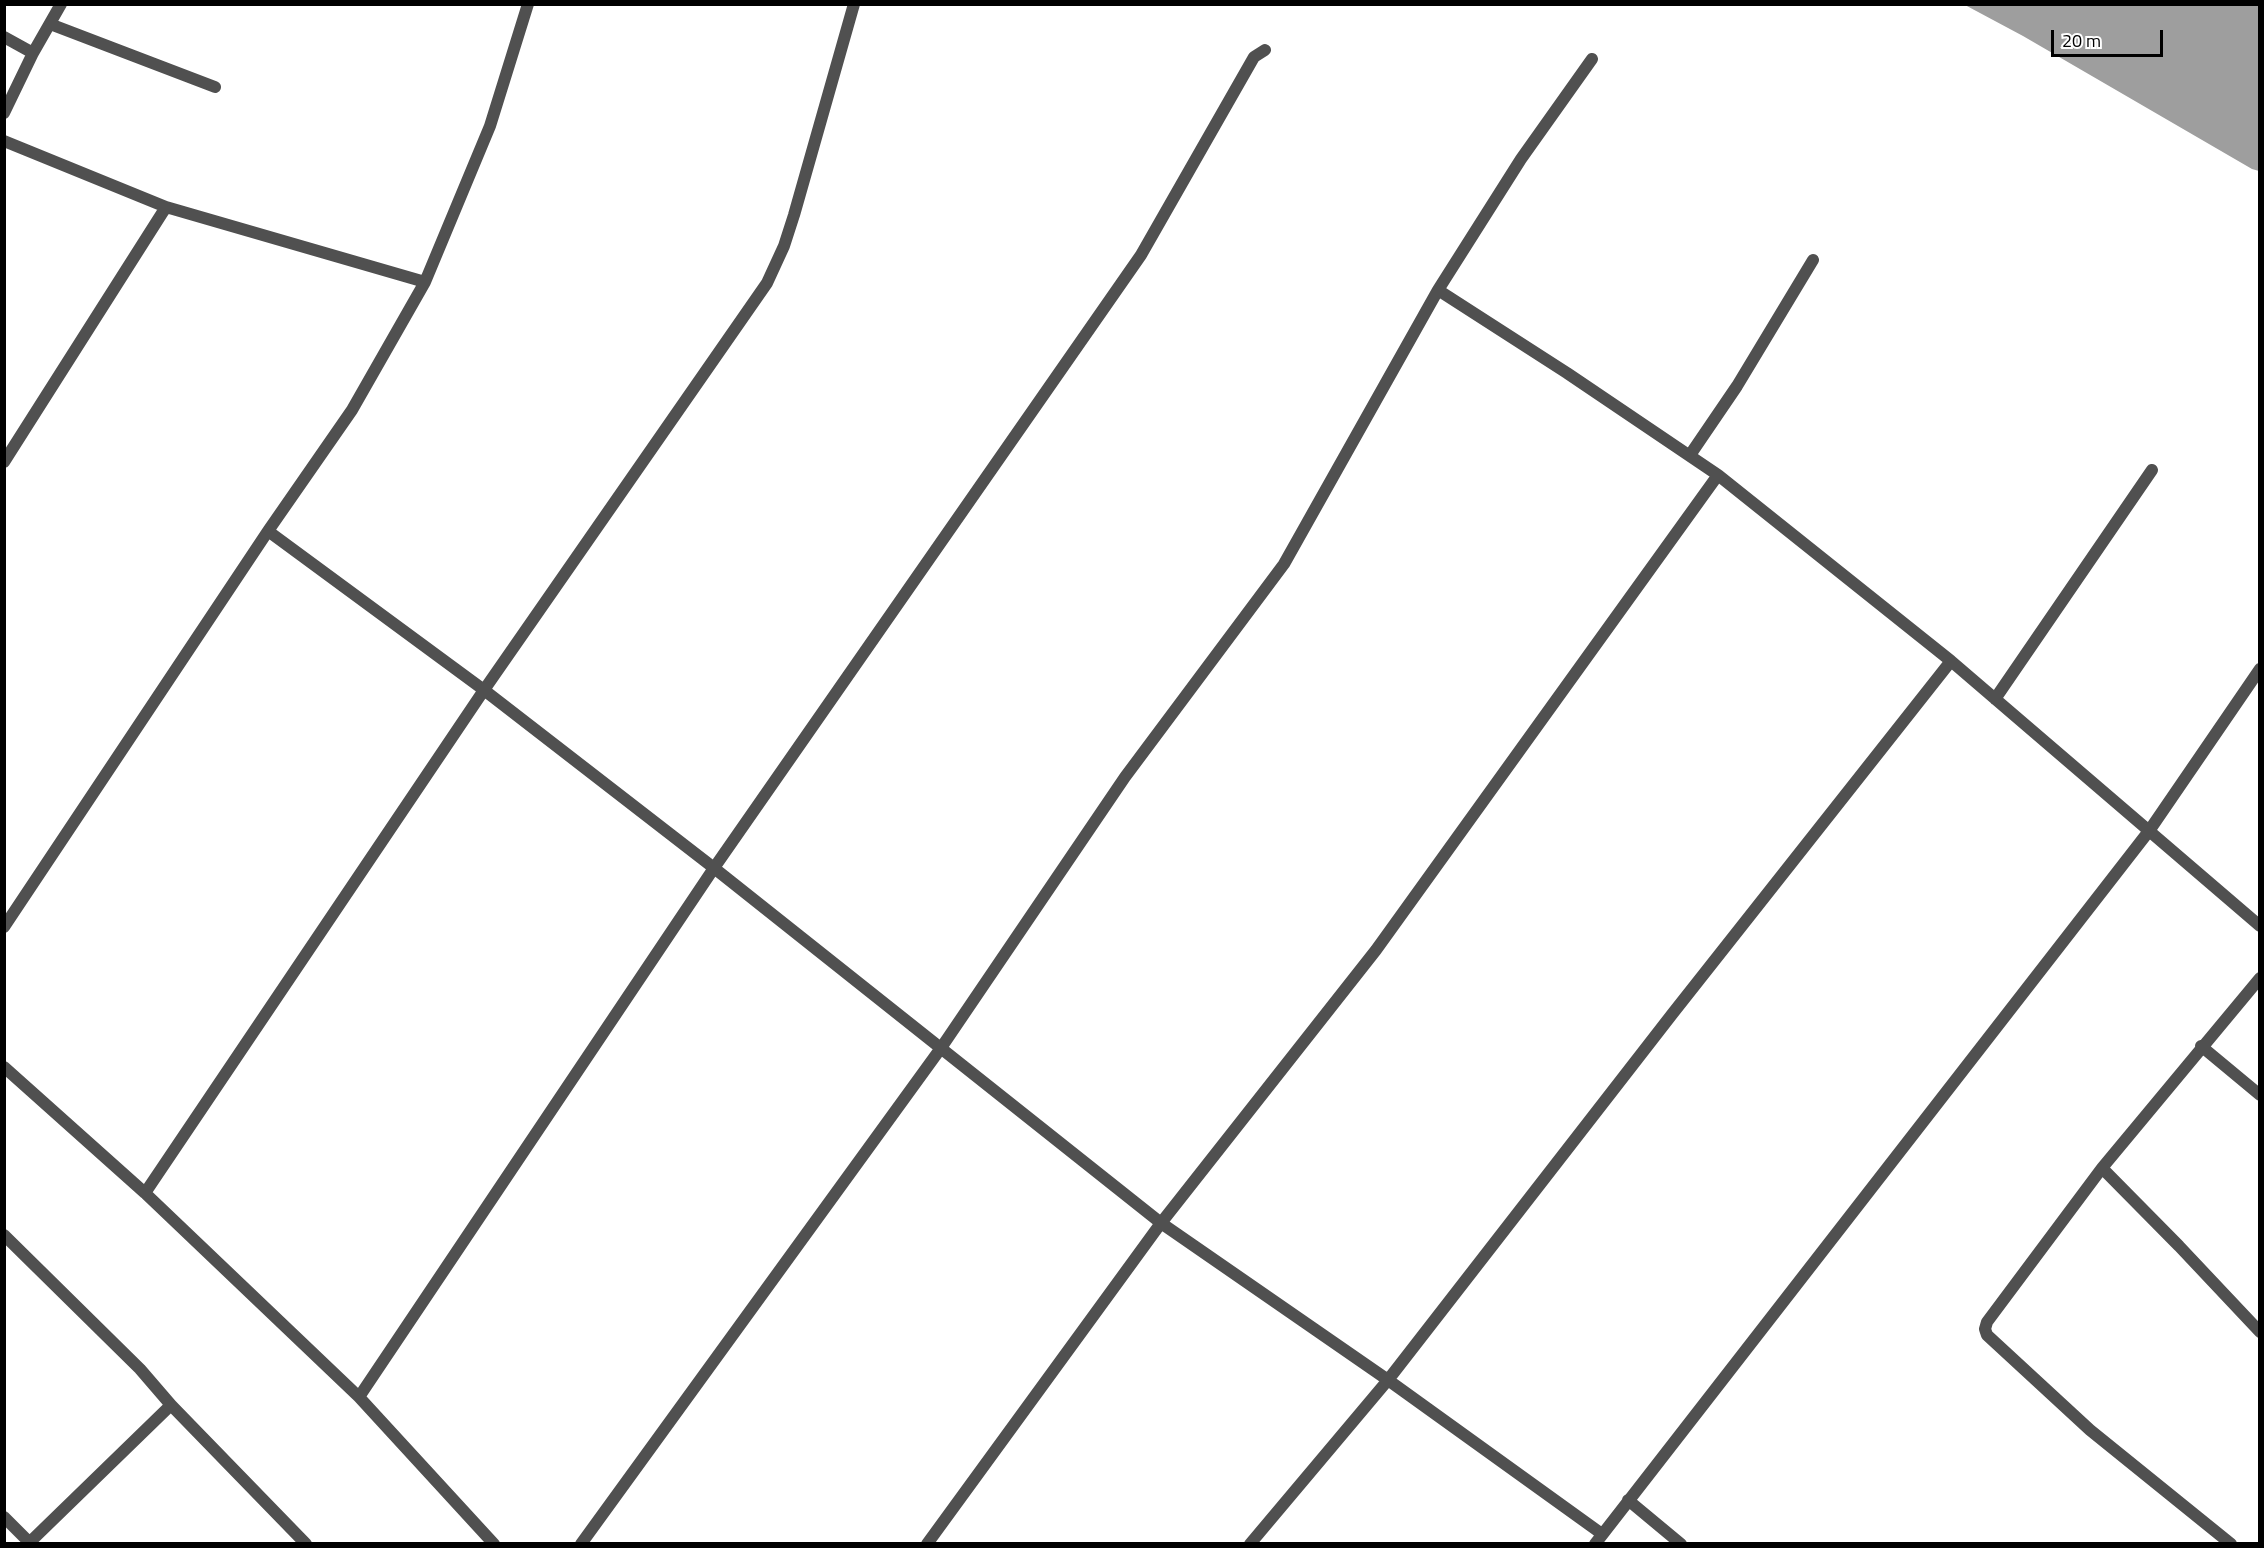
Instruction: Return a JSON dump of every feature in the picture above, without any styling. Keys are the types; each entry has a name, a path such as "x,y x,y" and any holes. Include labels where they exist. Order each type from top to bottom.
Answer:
{"street":[{"path":"4,113 33,53 61,4"},
{"path":"4,927 268,531 352,410 425,282 490,126 528,4"},
{"path":"145,1193 484,690 767,283 784,246 794,215 854,4"},
{"path":"50,24 215,87"},
{"path":"4,37 33,53"},
{"path":"359,1397 714,868 1141,255 1254,57 1265,50"},
{"path":"580,1544 941,1048 1125,777 1284,564 1438,290 1521,159 1592,59"},
{"path":"4,141 165,207 425,282"},
{"path":"4,462 165,207"},
{"path":"1690,455 1737,386 1813,260"},
{"path":"1438,290 1718,475 1951,661 2259,926"},
{"path":"1995,699 2152,471"},
{"path":"927,1544 1161,1223 1376,950 1718,475"},
{"path":"268,531 484,690 714,868 1161,1223 1388,1380 1599,1539 2149,831 2259,669"},
{"path":"1250,1544 1388,1380 1658,1032 1951,661"},
{"path":"2231,1544 2090,1430 1987,1335 1985,1329 1987,1322 2102,1168 2259,978"},
{"path":"2201,1046 2259,1095"},
{"path":"4,1067 145,1193 359,1397 494,1544"},
{"path":"2102,1168 2179,1245 2259,1332"},
{"path":"4,1235 140,1369 171,1405 306,1544"},
{"path":"4,1517 30,1543 171,1405"},
{"path":"1628,1500 1681,1544"}],"shaded area":[{"path":"1965,5 2259,5 2259,171 2252,169 2023,36"}]}
